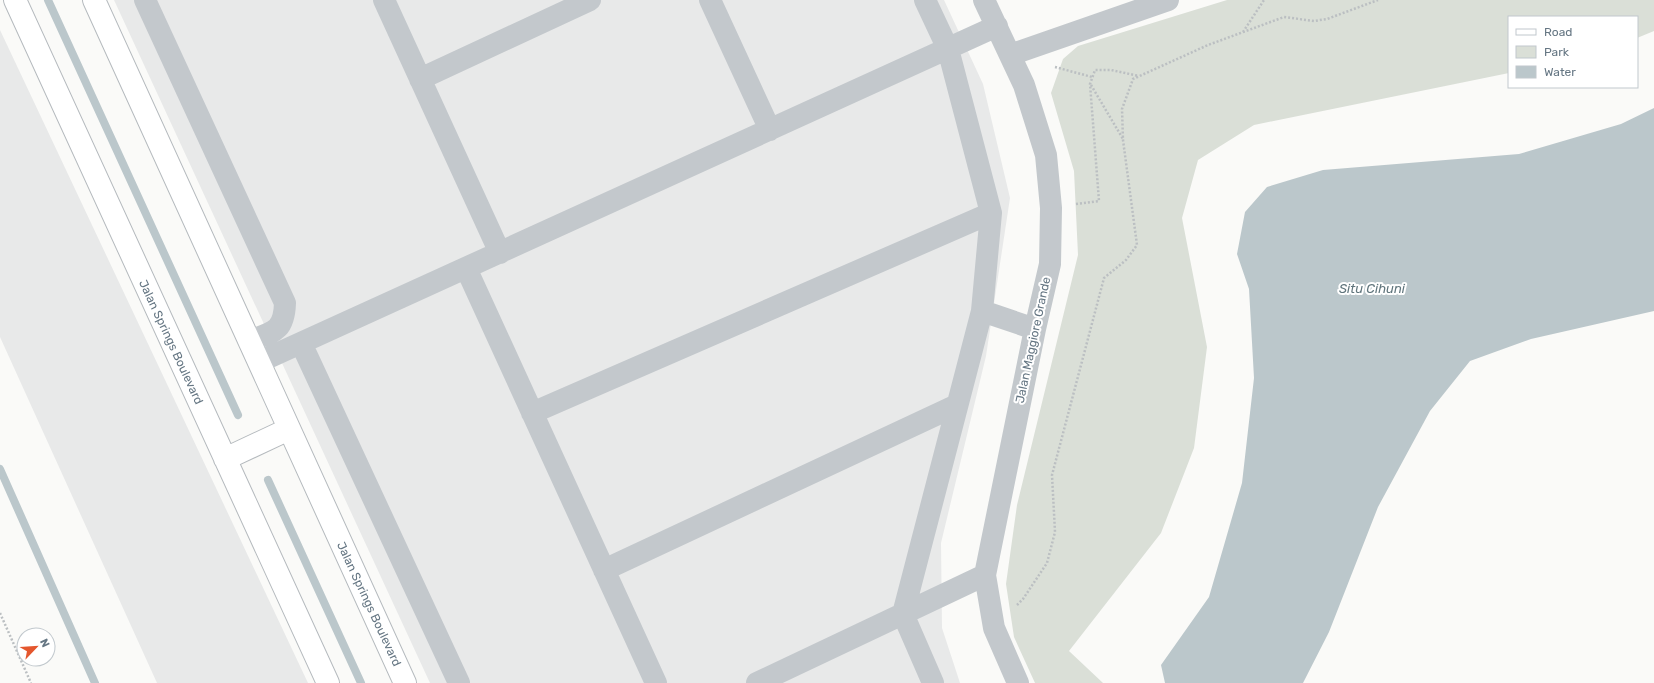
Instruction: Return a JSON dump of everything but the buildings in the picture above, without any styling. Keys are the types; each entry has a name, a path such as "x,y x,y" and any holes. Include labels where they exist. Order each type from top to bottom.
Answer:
{"main road":[{"name":"Jalan Springs Boulevard","path":"15,0 328,683"},
{"name":"Jalan Springs Boulevard","path":"94,0 405,683"},
{"path":"225,459 289,430"}],"street":[{"path":"145,0 286,303 285,316 279,327 249,341"},
{"path":"384,0 500,253"},
{"path":"420,79 590,0"},
{"path":"710,0 770,130"},
{"path":"925,0 948,49 991,213 982,311 902,614 933,683"},
{"name":"Jalan Maggiore Grande","path":"984,0 1024,85 1046,155 1051,208 1050,264 1035,329 985,575 994,628 1018,683"},
{"path":"1010,55 1168,0"},
{"path":"259,362 997,26"},
{"path":"532,413 991,213"},
{"path":"466,268 656,683"},
{"path":"982,311 1035,329"},
{"path":"301,344 459,683"},
{"path":"604,570 957,405"},
{"path":"757,683 985,575"}],"path":[{"path":"1242,33 1264,0"},
{"path":"1371,0 1377,0"},
{"path":"994,628 1023,599 1047,563 1055,532 1052,475 1104,278 1126,260 1137,245 1123,140 1122,109 1133,79 1208,45 1284,17 1314,21 1327,18 1377,0"},
{"path":"1051,208 1099,201 1090,84 1095,70 1111,70 1140,76"},
{"path":"1090,84 1123,140"},
{"path":"0,613 31,683"}],"shaded area":[{"path":"114,0 944,0 983,84 1010,198 986,356 941,543 942,628 960,683 430,683"},
{"path":"0,30 308,683 157,683 0,337"}],"green space":[{"path":"1227,0 1654,0 1654,31 1638,38 1638,16 1508,16 1508,73 1254,125 1198,160 1182,218 1207,347 1194,448 1161,533 1069,651 1103,683 1035,683 1014,637 1006,584 1017,505 1078,255 1074,171 1051,93 1063,59 1078,46"}],"water":[{"name":"Situ Cihuni","path":"1654,108 1654,311 1531,339 1470,361 1430,411 1378,507 1329,632 1303,683 1165,683 1161,665 1209,597 1242,483 1254,378 1249,289 1237,254 1245,212 1267,187 1323,170 1519,154 1621,124"}],"waterway":[{"path":"48,0 238,415"},
{"path":"0,469 95,683"},
{"path":"268,480 361,683"}]}
